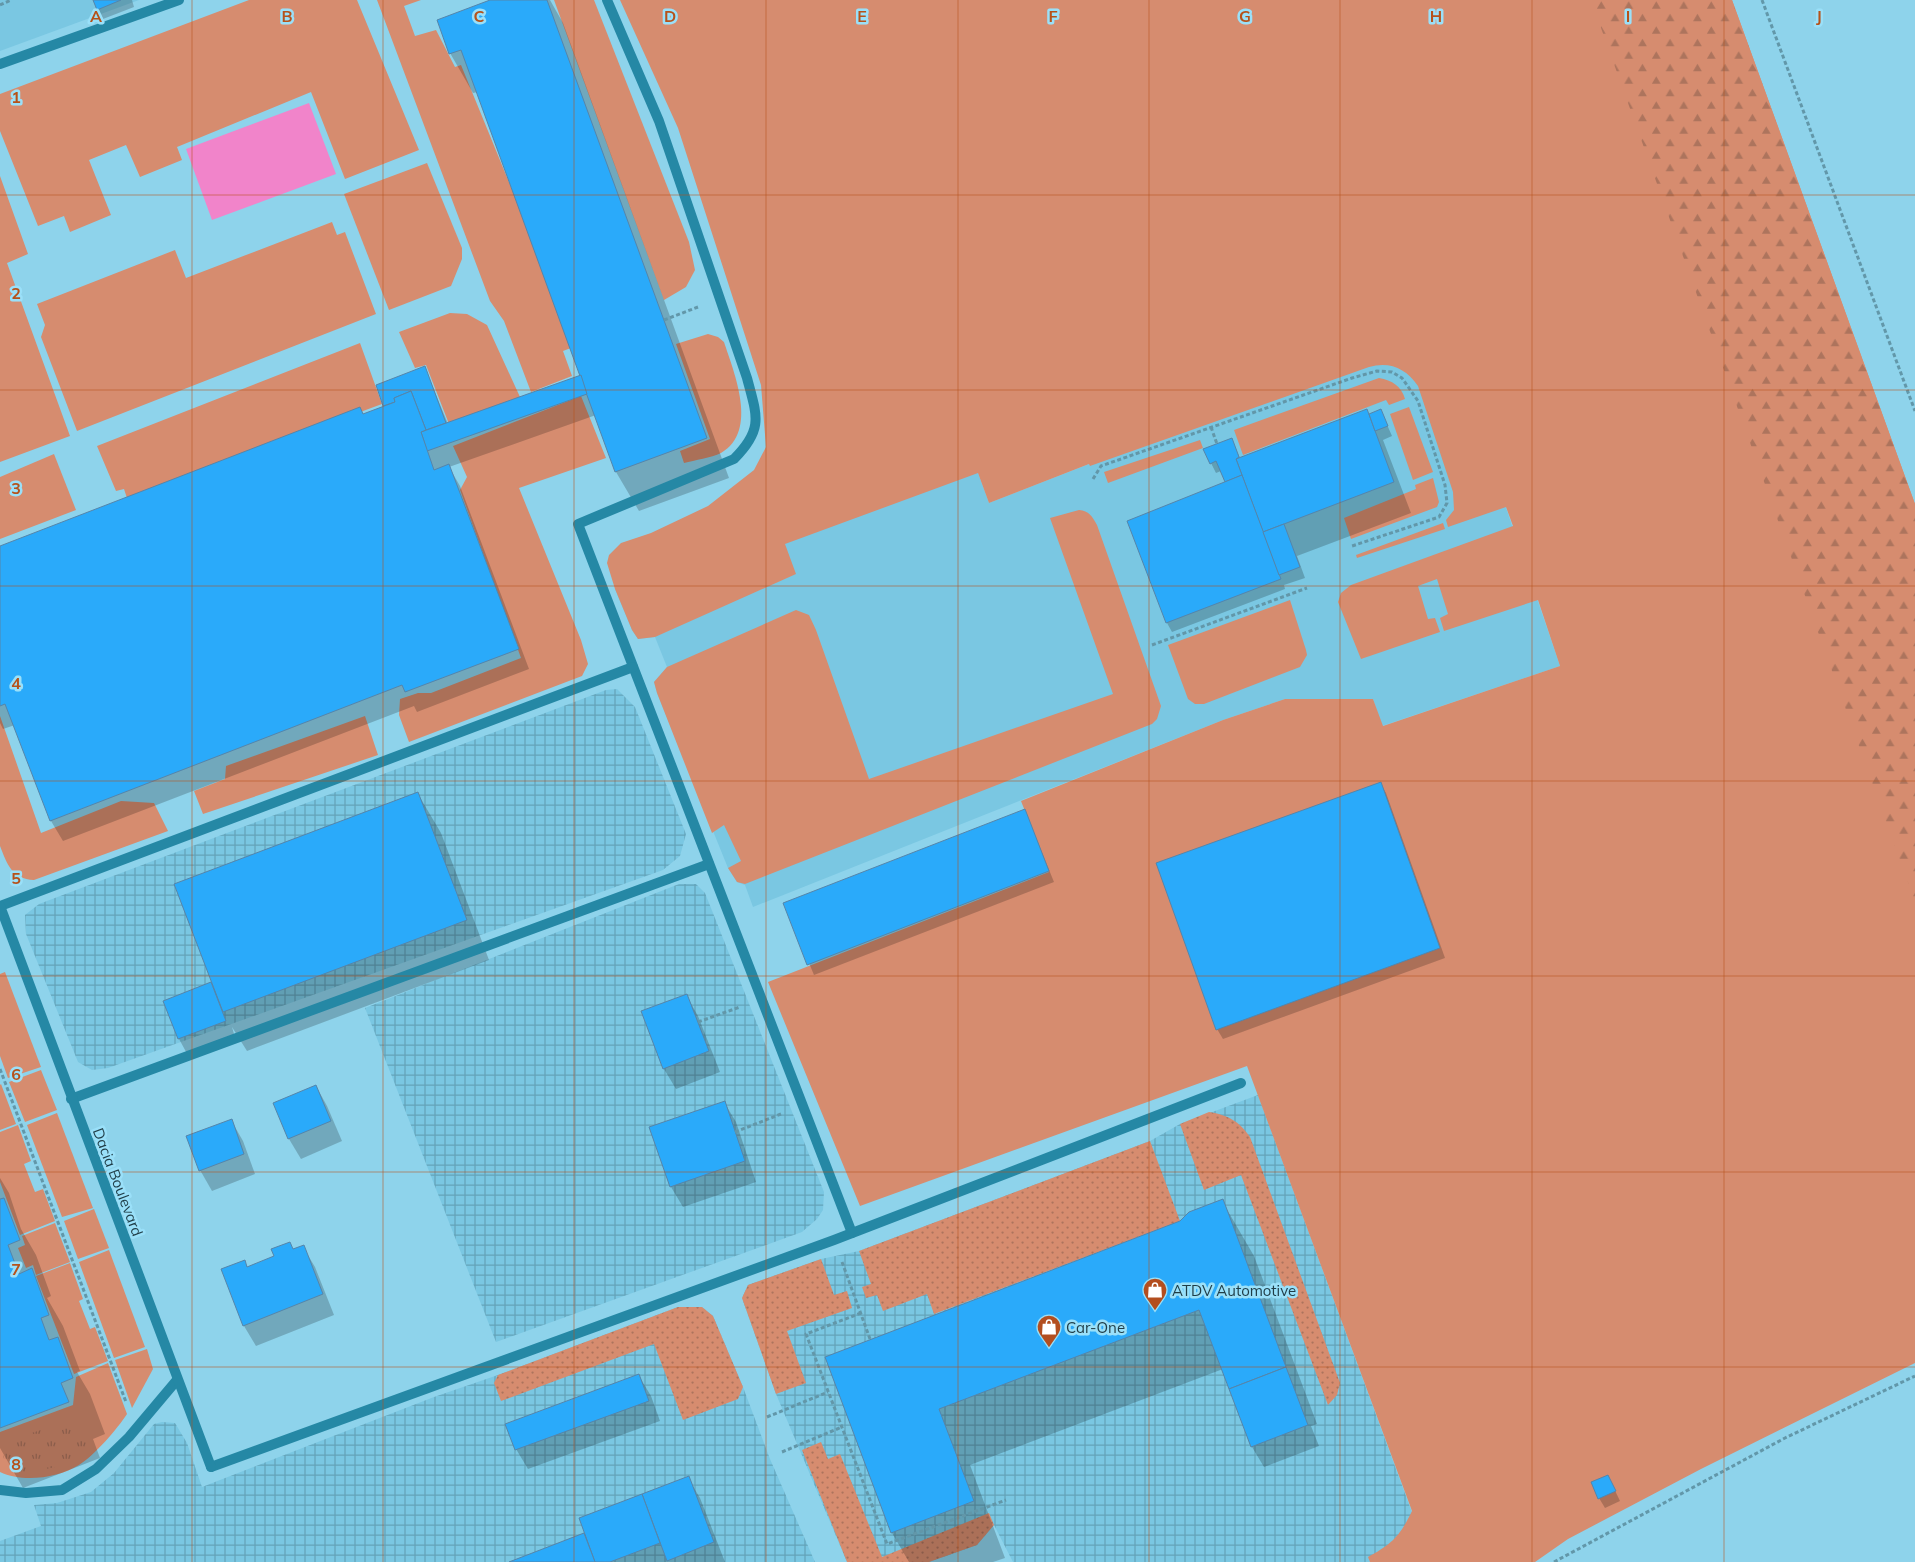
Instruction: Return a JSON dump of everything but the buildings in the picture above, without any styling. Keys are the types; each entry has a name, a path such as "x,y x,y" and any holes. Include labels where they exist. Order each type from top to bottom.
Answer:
{"street":[{"path":"0,64 179,0"},
{"path":"607,0 659,121 754,405 756,426 749,444 734,459 578,524 852,1233"},
{"path":"0,906 633,668"},
{"path":"71,1099 709,864"},
{"name":"Dacia Boulevard","path":"0,906 210,1467 834,1240"},
{"path":"834,1240 1240,1083"},
{"path":"0,1490 26,1493 62,1490 96,1469 136,1429 177,1380"}],"path":[{"path":"0,4 11,0"},
{"path":"1762,0 1915,411"},
{"path":"664,320 720,299"},
{"path":"1092,478 1101,466 1211,427 1377,371 1392,372 1402,378 1418,401 1445,485 1447,503 1439,517 1352,546"},
{"path":"1211,427 1217,444"},
{"path":"1152,645 1307,588"},
{"path":"698,1022 762,1000"},
{"path":"0,1070 136,1429"},
{"path":"735,1132 803,1106"},
{"path":"834,1240 870,1339"},
{"path":"861,1313 806,1334 887,1544 1006,1500"},
{"path":"1554,1562 1785,1438 1915,1376"},
{"path":"767,1417 828,1392"},
{"path":"782,1452 842,1427"}],"shaded area":[{"path":"0,0 139,0 0,51"},
{"path":"309,103 336,174 212,220 186,149"},
{"path":"1444,326 1560,666 1382,726 1373,699 1285,699 1223,720 753,907 745,885 737,882 728,868 657,693 654,682 667,667 655,637 638,639 632,630 615,589 908,456 978,473 989,503"},
{"path":"617,689 635,707 686,834 680,856 663,870 108,1068 92,1070 78,1062 26,934 25,915 39,904 606,690"},
{"path":"679,884 696,884 705,893 824,1192 823,1210 817,1219 802,1232 496,1342 365,1008"},
{"path":"1258,1095 1427,1553 1406,1562 1013,1562 994,1525 977,1545 929,1562 847,1562 776,1394 742,1298 748,1285 821,1259 859,1251 1150,1141 1180,1124"},
{"path":"678,1307 702,1307 713,1316 743,1387 770,1459 815,1562 0,1562 0,1541 41,1526 34,1505 57,1503 91,1492 114,1473 154,1424 162,1422 175,1423 187,1443 202,1487 434,1397 498,1375"}],"green space":[{"path":"249,0 357,0 419,150 345,179 311,92 177,147 182,160 140,177 126,145 89,160 111,215 70,232 64,216 38,226 0,131 0,94"},
{"path":"377,0 421,0 404,6 415,36 436,30 455,67 461,65 576,346 563,351 572,376 531,392 504,321 490,301"},
{"path":"554,0 594,0 689,242 695,270 686,287 664,300"},
{"path":"620,0 1732,0 1915,504 1915,1363 1701,1469 1568,1539 1535,1562 1370,1562 1368,1557 1383,1548 1399,1533 1412,1511 1247,1066 860,1206 768,982 1049,872 1021,801 1223,720 1285,699 1373,699 1383,726 1560,666 1538,600 1444,631 1440,618 1448,614 1437,579 1418,586 1428,619 1435,618 1440,632 1361,659 1338,602 1341,593 1351,585 1513,526 1506,507 1448,527 1446,520 1454,510 1453,492 1418,386 1402,370 1383,365 1369,367 1090,466 1089,464 989,503 978,473 785,544 796,574 655,637 638,639 632,630 615,589 607,563 609,555 621,543 651,533 708,506 754,470 766,447 761,385 678,128"},
{"path":"1591,0 1732,0 1915,504 1915,902"},
{"path":"427,163 462,248 462,259 451,286 389,310 344,194"},
{"path":"0,176 28,254 7,263 70,436 0,462"},
{"path":"332,222 337,235 345,232 376,314 77,431 41,337 45,325 37,304 175,250 186,278"},
{"path":"450,313 467,314 487,325 520,397 449,424 426,365 415,368 399,332"},
{"path":"708,334 718,337 724,342 733,369 741,401 739,431 732,443 721,453 684,463 680,451 710,439 676,344"},
{"path":"360,343 382,404 127,498 124,489 116,491 97,446"},
{"path":"1379,378 1388,380 1396,385 1405,399 1389,405 1386,400 1243,455 1234,430"},
{"path":"581,396 606,458 519,488 581,640 588,664 582,676 409,742 399,715 400,699 418,693 431,693 521,658 460,490 467,477 453,446"},
{"path":"1409,407 1433,472 1413,480 1390,414"},
{"path":"1200,440 1203,448 1108,483 1104,472"},
{"path":"54,454 76,510 0,539 0,477"},
{"path":"1433,478 1439,502 1437,507 1351,539 1344,518 1416,489 1415,485"},
{"path":"1079,510 1090,514 1097,525 1161,706 1157,719 1152,724 745,884 737,882 728,868 741,861 724,825 712,833 657,693 654,682 667,667 796,610 809,615 869,779 1113,694 1050,518"},
{"path":"1443,523 1445,529 1357,558 1356,555"},
{"path":"1290,600 1307,655 1300,667 1204,704 1195,704 1188,699 1168,645"},
{"path":"0,716 41,833 121,801 154,803 168,831 34,880 15,874 0,846"},
{"path":"365,716 378,755 203,814 194,791 225,779 226,766"},
{"path":"5,972 41,1067 8,1078 0,1056 0,974"},
{"path":"41,1070 57,1110 25,1122 9,1082"},
{"path":"0,1085 16,1124 0,1130"},
{"path":"1209,1112 1232,1120 1242,1127 1250,1137 1340,1383 1337,1395 1328,1405 1241,1175 1204,1190 1180,1124"},
{"path":"57,1113 93,1208 62,1217 27,1125"},
{"path":"18,1125 31,1161 24,1164 35,1192 43,1189 55,1221 20,1235 0,1182 0,1132"},
{"path":"1150,1141 1180,1221 934,1314 927,1294 883,1311 877,1295 866,1298 862,1287 871,1284 859,1251"},
{"path":"94,1209 109,1248 78,1259 64,1221"},
{"path":"55,1223 70,1262 36,1275 33,1265 26,1268 18,1248 25,1245 22,1236"},
{"path":"109,1250 145,1347 114,1358 79,1262"},
{"path":"821,1259 834,1295 847,1291 852,1308 787,1331 806,1383 776,1394 742,1298 748,1285"},
{"path":"70,1263 83,1299 79,1301 90,1329 95,1327 108,1361 74,1374 36,1276"},
{"path":"678,1307 702,1307 713,1316 743,1387 738,1399 683,1420 654,1344 501,1401 494,1383 498,1375"},
{"path":"147,1349 153,1369 132,1408 115,1360"},
{"path":"108,1363 127,1414 98,1449 79,1465 51,1476 30,1478 0,1472 0,1432 73,1405 76,1377"},
{"path":"73,1420 89,1426 93,1436 89,1450 69,1464 23,1474 8,1470 3,1456 9,1440"},
{"path":"821,1442 828,1459 840,1454 882,1557 989,1513 994,1525 977,1545 929,1562 847,1562 802,1450"}],"place":[{"name":"ATDV Automotive","path":"1155,1311"},
{"name":"Car-One","path":"1049,1348"}]}
